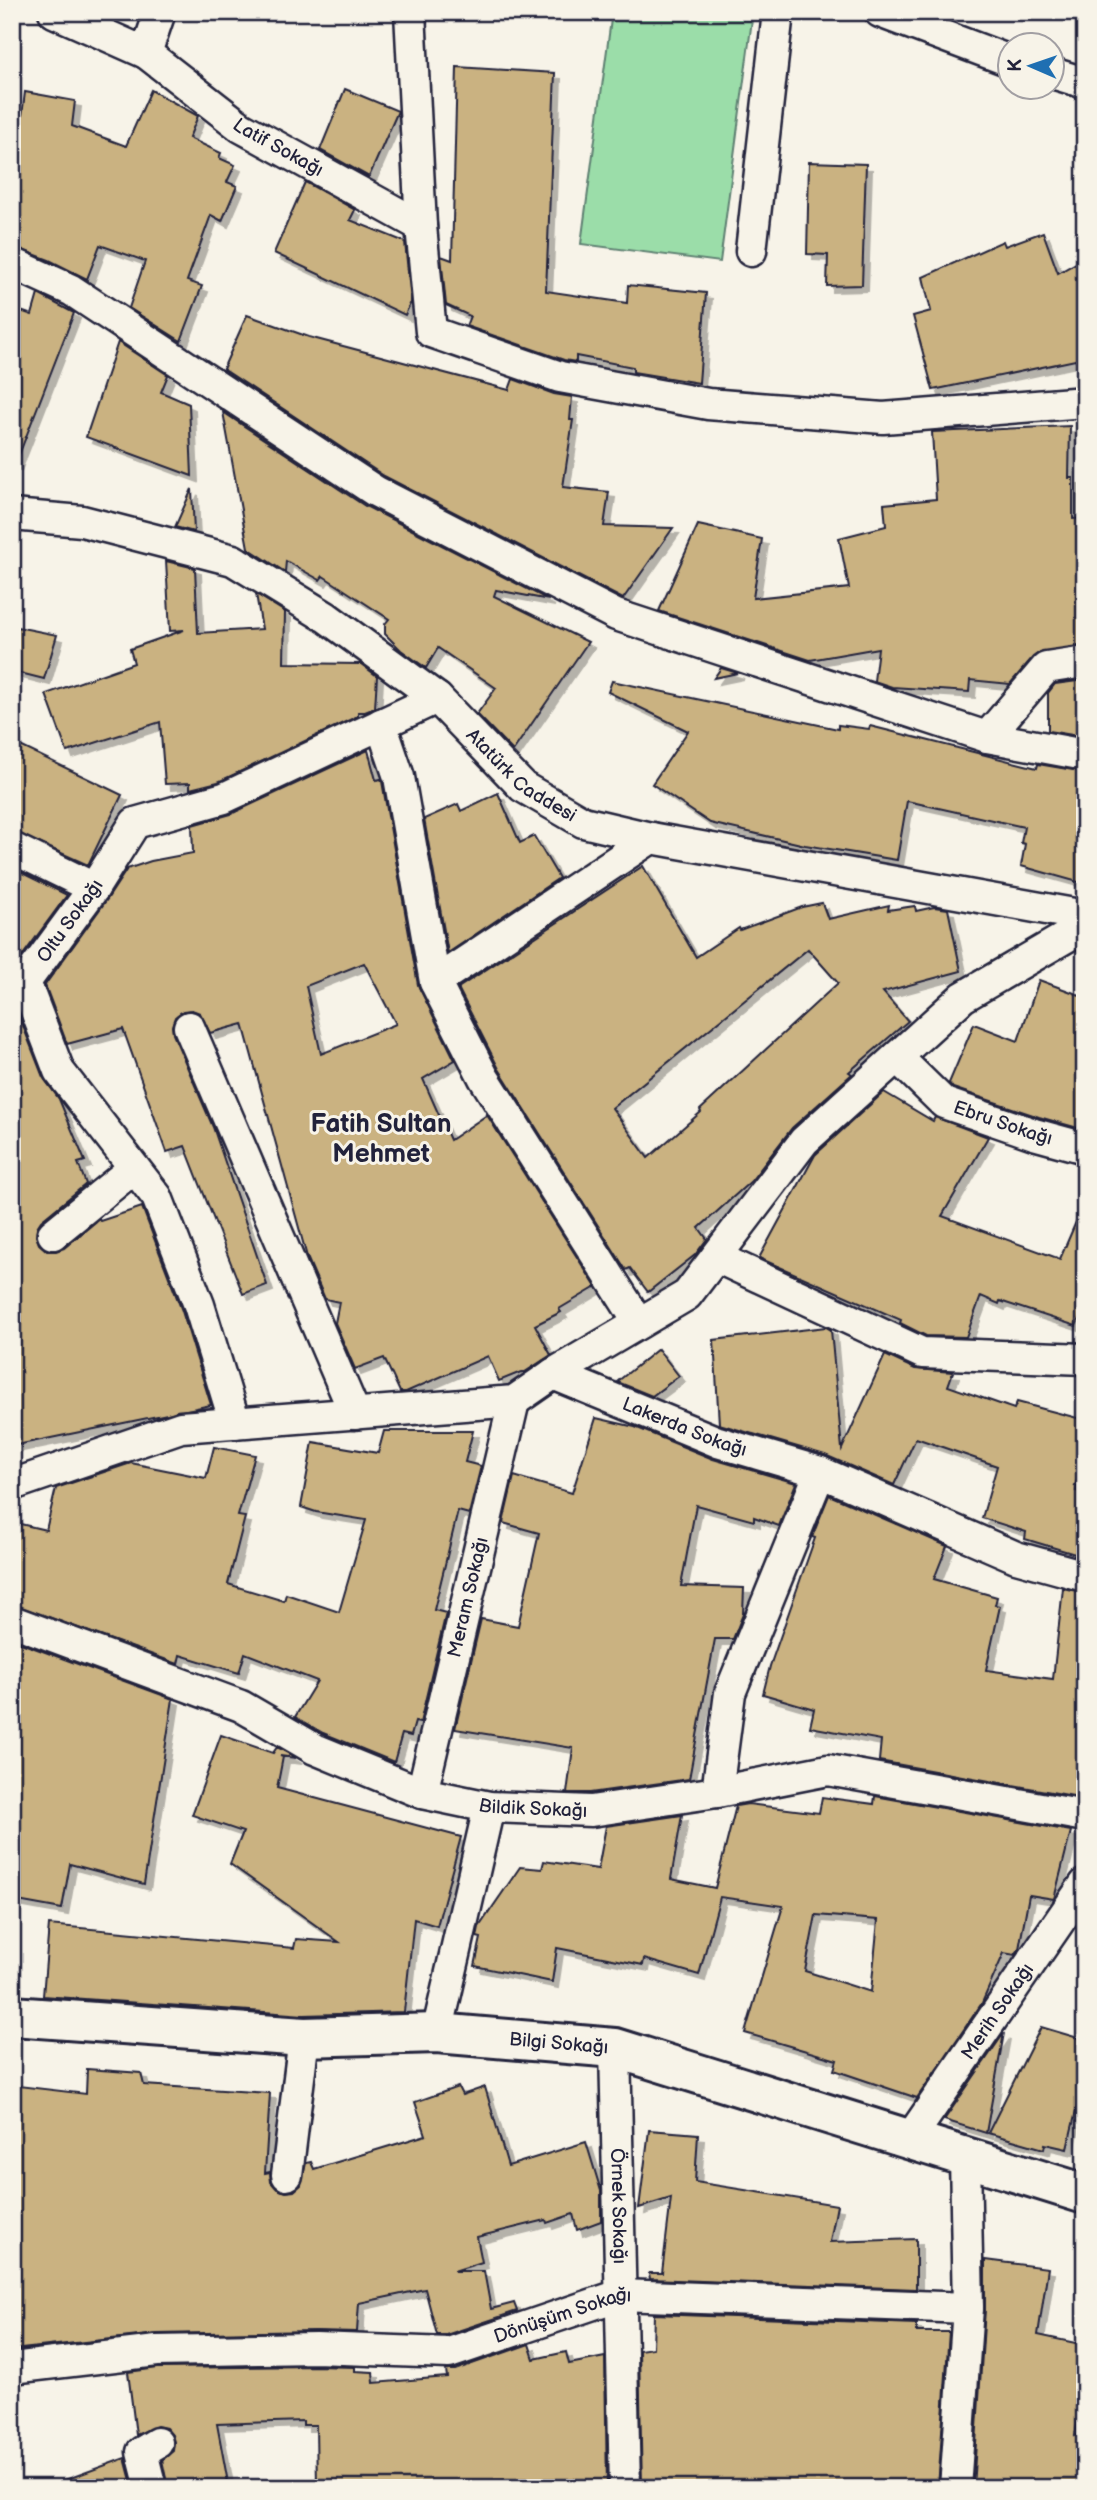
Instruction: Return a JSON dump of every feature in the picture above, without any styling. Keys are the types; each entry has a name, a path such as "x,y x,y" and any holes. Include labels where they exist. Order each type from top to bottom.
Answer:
{"street":[{"name":"Latif Sokağı","path":"54,12 146,53 241,127 421,226"},
{"path":"146,53 160,12"},
{"path":"410,12 421,226 431,332 560,377 708,404 883,418 1085,402"},
{"path":"751,251 778,12"},
{"path":"880,12 996,56"},
{"path":"1066,77 1085,83"},
{"path":"12,263 71,290 375,491 616,615 987,737 1085,755"},
{"name":"Atatürk Caddesi","path":"12,515 82,521 233,560 326,617 437,698 523,786 583,822 651,838 1085,916"},
{"path":"987,737 1046,668 1085,662"},
{"name":"Oltu Sokağı","path":"235,1423 199,1305 157,1197 59,1071 19,984 94,888 135,823 224,798 437,698"},
{"path":"381,724 399,777 435,982 484,1078 639,1323"},
{"path":"435,982 651,838"},
{"path":"12,848 94,888"},
{"path":"12,1485 181,1427 514,1401 553,1374 687,1295 804,1141 963,997 1085,926"},
{"path":"189,1027 355,1414"},
{"name":"Ebru Sokağı","path":"897,1057 944,1103 1034,1134 1085,1147"},
{"path":"53,1234 134,1168"},
{"path":"716,1257 922,1353 1085,1359"},
{"name":"Lakerda Sokağı","path":"553,1374 718,1443 820,1472 1016,1557 1085,1576"},
{"name":"Meram Sokağı","path":"422,1793 514,1401"},
{"path":"717,1792 730,1693 820,1472"},
{"name":"Bildik Sokağı","path":"12,1620 241,1706 315,1749 422,1793 489,1807 591,1811 717,1792 828,1770 1085,1816"},
{"path":"437,2033 489,1807"},
{"name":"Merih Sokağı","path":"909,2140 1085,1884"},
{"name":"Bilgi Sokağı","path":"12,2016 304,2037 437,2033 615,2048 1085,2194"},
{"path":"287,2175 304,2037"},
{"name":"Örnek Sokağı","path":"615,2048 625,2488"},
{"path":"955,2488 968,2308 965,2157"},
{"name":"Dönüşüm Sokağı","path":"12,2368 157,2351 316,2348 449,2353 620,2295 968,2308"},
{"path":"151,2488 142,2452 157,2443"}],"green space":[{"path":"612,12 753,12 720,262 581,244"}],"building":[{"path":"457,67 555,73 546,291 627,303 628,285 706,293 699,383 633,372 633,367 576,356 576,362 564,360 466,326 470,316 446,305 441,256 452,260"},
{"path":"345,89 398,111 369,177 320,150"},
{"path":"151,90 198,116 189,138 221,153 219,158 235,165 227,182 237,186 222,221 211,215 187,281 202,286 181,341 129,308 145,261 100,245 87,279 12,246 12,154 17,155 25,92 75,101 72,126 126,146"},
{"path":"809,162 866,164 862,285 827,286 828,255 807,254"},
{"path":"305,182 355,210 350,220 405,242 411,302 405,315 274,253"},
{"path":"1043,232 1058,273 1085,258 1085,358 933,390 913,316 931,311 923,277 1003,241 1005,246"},
{"path":"38,294 74,313 15,465 12,464 12,308 32,315"},
{"path":"247,315 309,337 509,390 513,379 554,394 572,397 570,420 573,420 563,487 609,492 604,526 673,528 623,599 384,476 223,369"},
{"path":"118,342 168,375 161,392 189,404 192,476 86,437"},
{"path":"223,412 365,506 549,600 496,590 494,596 588,642 513,751 477,714 496,688 438,648 426,668 401,650 385,634 385,624 389,619 323,576 320,580 286,561 285,572 248,548"},
{"path":"1070,426 1069,478 1073,478 1073,519 1085,518 1085,645 1042,651 1033,657 1010,684 970,680 969,692 892,687 874,681 878,648 810,660 659,611 698,525 762,539 753,598 849,588 839,538 886,526 884,504 936,499 932,432"},
{"path":"192,489 194,532 175,527"},
{"path":"166,561 195,568 198,633 262,629 256,594 285,612 284,663 361,664 377,676 375,708 358,712 358,716 218,782 190,789 190,783 165,784 160,722 67,752 46,694 134,663 130,649 184,630 170,631"},
{"path":"12,626 57,635 44,679 12,671"},
{"path":"721,668 738,673 714,678"},
{"path":"1085,680 1085,737 1048,731 1048,693 1055,684"},
{"path":"612,681 838,729 838,725 869,729 870,726 1037,768 1038,764 1085,772 1085,884 1021,866 1025,844 1021,843 1024,827 907,801 897,860 805,845 710,823 652,784 688,731 608,692"},
{"path":"12,742 122,795 88,865 12,831"},
{"path":"368,750 376,780 382,781 418,985 455,1060 423,1079 450,1140 487,1115 596,1287 559,1309 561,1312 535,1325 551,1355 525,1372 499,1381 488,1356 406,1392 400,1392 384,1358 355,1369 335,1323 339,1302 325,1299 307,1257 243,1024 210,1033 200,1013 192,1010 183,1011 175,1017 172,1026 213,1127 267,1285 243,1294 185,1146 167,1152 123,1029 67,1044 45,985 127,869 151,861 193,853 192,825 231,814","holes":["364,963 396,1024 321,1054 306,986"]},
{"path":"498,793 520,843 534,836 559,878 448,953 424,819 458,804 461,811"},
{"path":"643,866 696,957 739,928 740,930 802,907 822,903 828,919 889,905 888,910 915,906 916,911 934,907 948,909 961,971 883,992 908,1021 849,1072 852,1074 792,1128 751,1181 699,1228 707,1239 695,1255 648,1292 630,1268 626,1270 499,1069 458,988","holes":["808,949 838,983 700,1110 701,1112 648,1158 612,1108"]},
{"path":"12,868 67,895 12,970"},
{"path":"1039,980 1085,997 1085,1130 953,1088 949,1083 974,1024 1018,1041"},
{"path":"12,998 43,1077 59,1099 85,1161 78,1163 86,1184 41,1221 36,1236 39,1244 47,1251 56,1251 64,1248 99,1219 100,1221 142,1207 182,1311 211,1405 12,1446"},
{"path":"884,1092 933,1121 935,1117 988,1137 942,1216 1060,1259 1085,1201 1085,1304 1076,1326 1000,1301 999,1304 981,1296 966,1337 926,1336 900,1323 901,1320 759,1258 815,1155"},
{"path":"826,1327 831,1330 842,1449 885,1355 915,1369 953,1372 948,1386 1014,1409 1017,1402 1085,1420 1085,1457 1075,1486 1076,1491 1085,1493 1085,1557 1025,1539 1026,1532 982,1518 997,1466 916,1438 894,1485 825,1455 719,1424 714,1340"},
{"path":"658,1349 679,1376 652,1396 618,1381"},
{"path":"596,1418 635,1427 713,1459 796,1483 779,1526 754,1517 754,1521 696,1505 681,1586 744,1588 743,1614 733,1639 715,1639 689,1779 590,1793 567,1793 573,1748 455,1729 481,1619 518,1626 539,1533 503,1523 514,1476 572,1493"},
{"path":"384,1431 473,1431 465,1462 481,1466 469,1514 458,1511 434,1610 446,1613 420,1723 415,1722 411,1736 402,1734 394,1762 323,1733 295,1717 317,1681 245,1653 239,1673 180,1655 178,1664 12,1604 12,1522 46,1530 56,1488 131,1463 206,1478 214,1447 255,1455 238,1516 245,1517 228,1584 284,1601 286,1594 339,1612 366,1520 301,1507 313,1442 378,1453"},
{"path":"829,1495 947,1546 934,1579 997,1597 995,1605 1000,1606 986,1670 1053,1679 1063,1588 1085,1593 1085,1777 1079,1797 879,1761 881,1740 810,1727 814,1709 763,1694 770,1666 815,1538 812,1537"},
{"path":"18,1642 173,1699 144,1884 70,1864 62,1909 12,1900 12,1662"},
{"path":"221,1735 273,1753 277,1747 296,1758 280,1756 283,1757 277,1788 461,1837 437,1926 414,1919 404,2012 304,2015 43,1996 49,1925 294,1948 296,1939 339,1942 230,1864 243,1832 192,1815"},
{"path":"875,1796 1071,1831 1054,1899 1029,1895 1019,1949 1015,1955 1004,1953 982,2003 917,2098 834,2070 837,2060 745,2033 783,1906 720,1897 699,1975 644,1959 643,1965 557,1948 552,1982 475,1966 481,1938 477,1937 479,1927 520,1867 542,1869 544,1861 598,1869 606,1826 682,1815 671,1879 715,1888 736,1806 748,1804 819,1813 822,1797 874,1804","holes":["816,1915 878,1920 871,1992 805,1971"]},
{"path":"1041,2027 1085,2040 1085,2109 1077,2107 1067,2149 1045,2144 1044,2149 988,2133"},
{"path":"1004,2033 986,2133 944,2120"},
{"path":"87,2069 141,2073 144,2085 270,2093 265,2173 270,2172 271,2182 277,2189 286,2192 294,2191 301,2185 306,2163 311,2162 314,2169 426,2135 415,2102 458,2087 462,2095 485,2087 508,2166 586,2142 601,2191 601,2221 577,2230 573,2214 547,2223 546,2220 477,2237 482,2262 454,2271 484,2271 491,2309 514,2303 517,2311 446,2335 437,2335 425,2289 359,2303 357,2332 157,2334 12,2350 12,2112 19,2086 86,2094"},
{"path":"649,2130 698,2134 695,2182 837,2205 830,2242 916,2239 916,2289 650,2279 649,2273 662,2273 671,2198 639,2208"},
{"path":"985,2260 1048,2268 1038,2335 1085,2345 1085,2382 1075,2435 1085,2436 1085,2488 973,2488 985,2309"},
{"path":"654,2314 917,2324 917,2332 949,2332 938,2488 642,2488 639,2350 653,2348"},
{"path":"529,2344 534,2359 566,2352 569,2364 605,2357 607,2488 317,2488 316,2425 303,2425 303,2421 217,2424 229,2488 168,2488 162,2460 173,2451 172,2435 166,2428 157,2426 136,2435 128,2372 158,2368 355,2367 355,2371 373,2372 374,2383 447,2377 446,2370 455,2370"},
{"path":"125,2458 133,2488 55,2488 54,2484"}],"district":[{"name":"Fatih Sultan Mehmet","path":"381,1139"}]}
